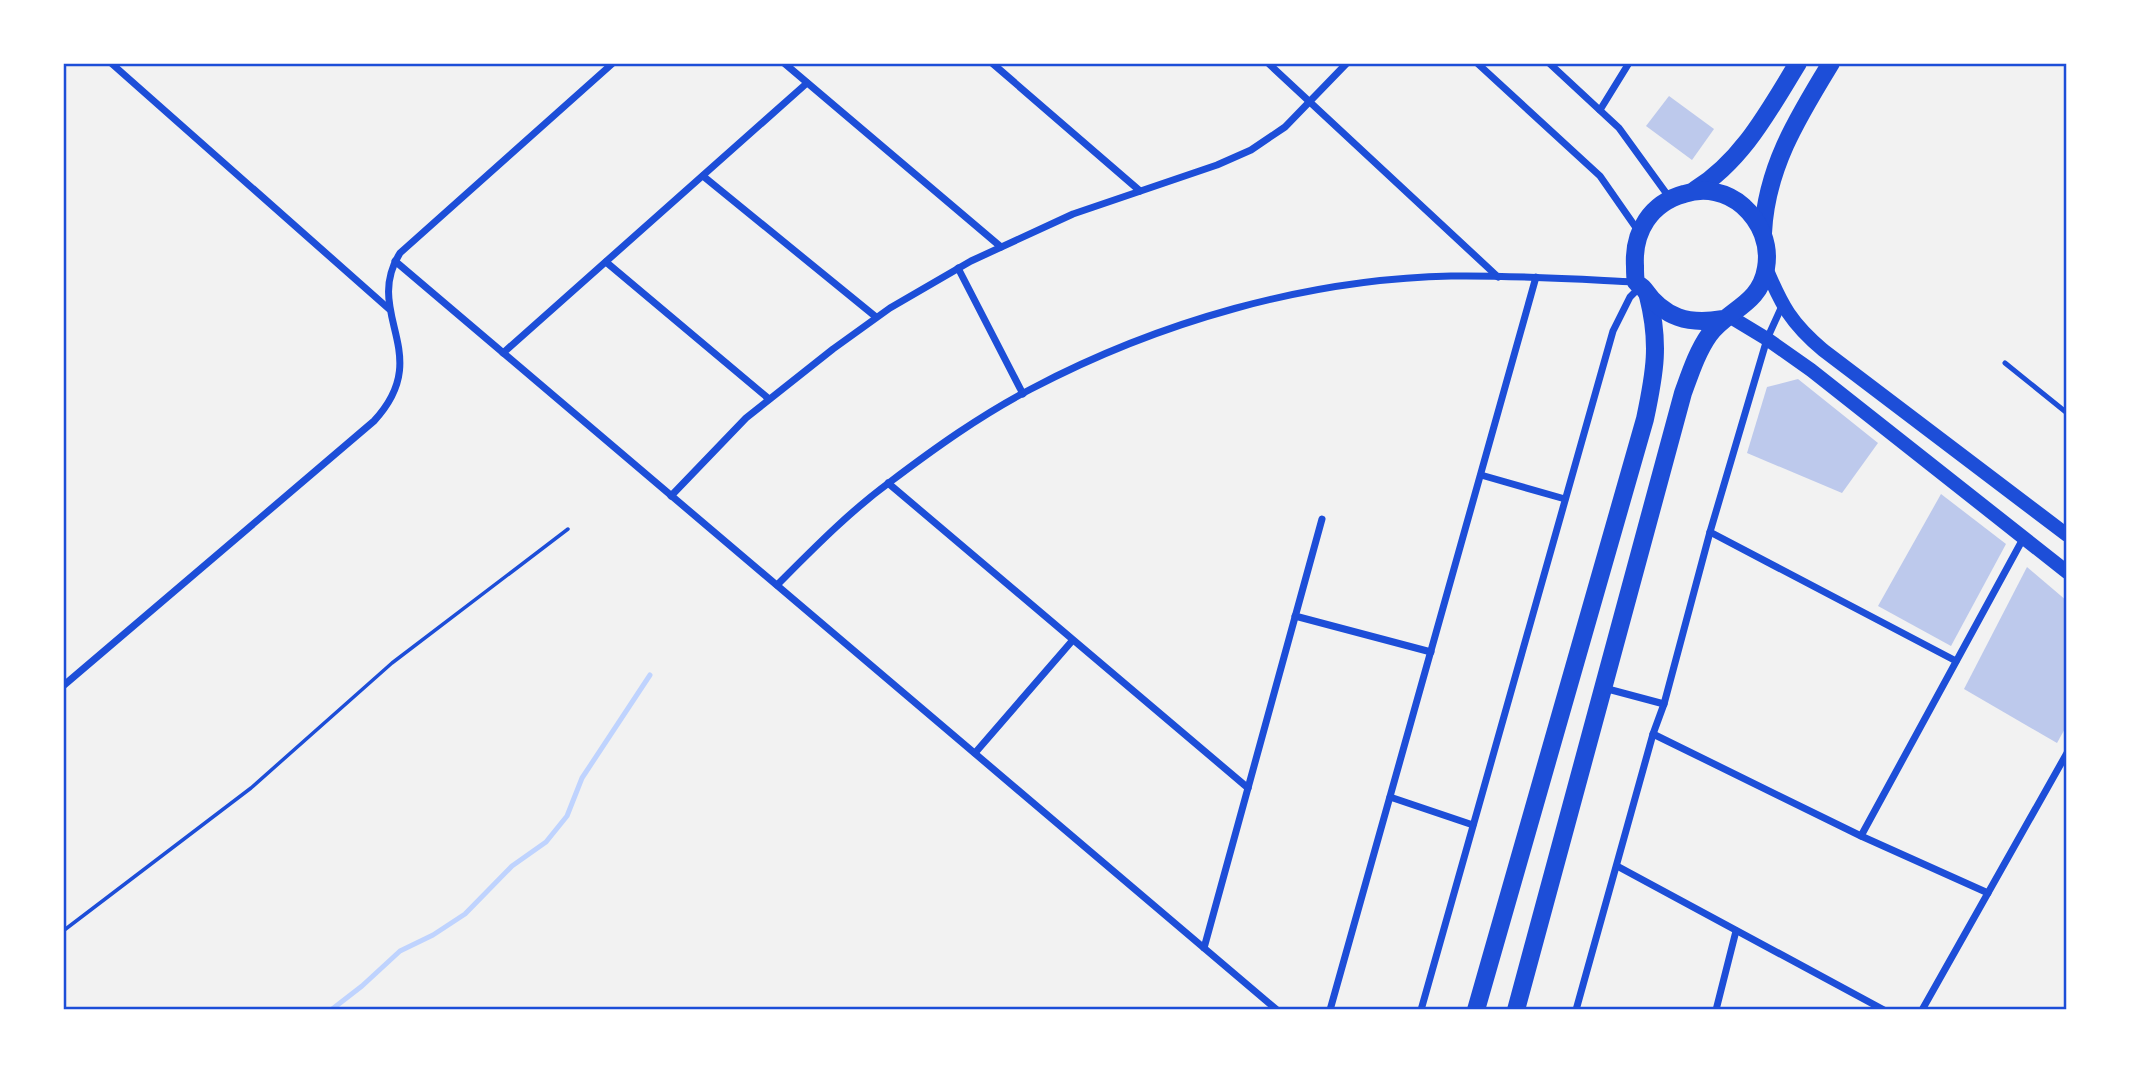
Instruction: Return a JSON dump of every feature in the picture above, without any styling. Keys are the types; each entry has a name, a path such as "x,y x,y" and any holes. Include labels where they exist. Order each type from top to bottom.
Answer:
{"main road":[{"path":"1476,1010 1645,419 1656,355 1655,324 1634,256 1639,233 1655,208 1670,198 1695,190 1714,178 1749,140 1798,63"},
{"path":"1516,1010 1683,393 1707,337 1726,317 1742,308 1762,283 1767,250 1763,233 1764,214 1770,184 1791,128 1831,63"},
{"path":"1695,190 1716,192 1736,200 1752,214 1763,233"},
{"path":"1766,268 1782,306 1800,330 2067,535"},
{"path":"1642,288 1663,310 1682,319 1702,322 1726,317 1768,339 2067,572"}],"street":[{"path":"111,63 390,310"},
{"path":"63,686 385,410 399,380 401,365 387,293 395,261 407,246 613,63"},
{"path":"783,63 1001,247"},
{"path":"992,63 1140,191"},
{"path":"1268,63 1498,277"},
{"path":"671,496 736,428 876,317 958,268 1073,214 1251,150 1285,127 1347,63"},
{"path":"1477,63 1600,176 1639,233"},
{"path":"1549,63 1619,128 1670,198"},
{"path":"1600,110 1629,63"},
{"path":"503,353 807,83"},
{"path":"703,176 876,317"},
{"path":"395,261 1277,1010"},
{"path":"606,262 769,400"},
{"path":"958,268 1023,394"},
{"path":"777,585 831,532 888,483 958,433 1023,394 1111,351 1193,321 1277,298 1362,284 1449,276 1536,277 1642,288"},
{"path":"1330,1010 1536,277"},
{"path":"1421,1010 1613,331 1630,297 1642,288"},
{"path":"1576,1010 1653,734 1664,704 1710,532 1768,339 1782,306"},
{"path":"1481,475 1565,499"},
{"path":"888,483 1248,788"},
{"path":"1204,948 1322,519"},
{"path":"1710,532 1956,662"},
{"path":"1861,836 2024,537"},
{"path":"1295,616 1431,652"},
{"path":"975,753 1072,641"},
{"path":"1602,688 1664,704"},
{"path":"1653,734 1861,836 1988,893"},
{"path":"1922,1010 2067,753"},
{"path":"1390,797 1474,825"},
{"path":"1617,866 1884,1010"},
{"path":"1716,1010 1736,931"}],"lane":[{"path":"2005,363 2067,412"}],"path":[{"path":"63,931 251,788 392,663 569,529"}],"building":[{"path":"1669,96 1714,129 1692,160 1646,126"},
{"path":"1798,379 1878,443 1842,493 1747,453 1767,387"},
{"path":"1941,494 2006,544 1951,646 1878,606"},
{"path":"2027,567 2067,601 2067,725 2057,743 1964,689"}],"waterway":[{"path":"331,1010 400,951 433,935 465,914 512,866 546,842 567,816 582,778 650,675"}]}
